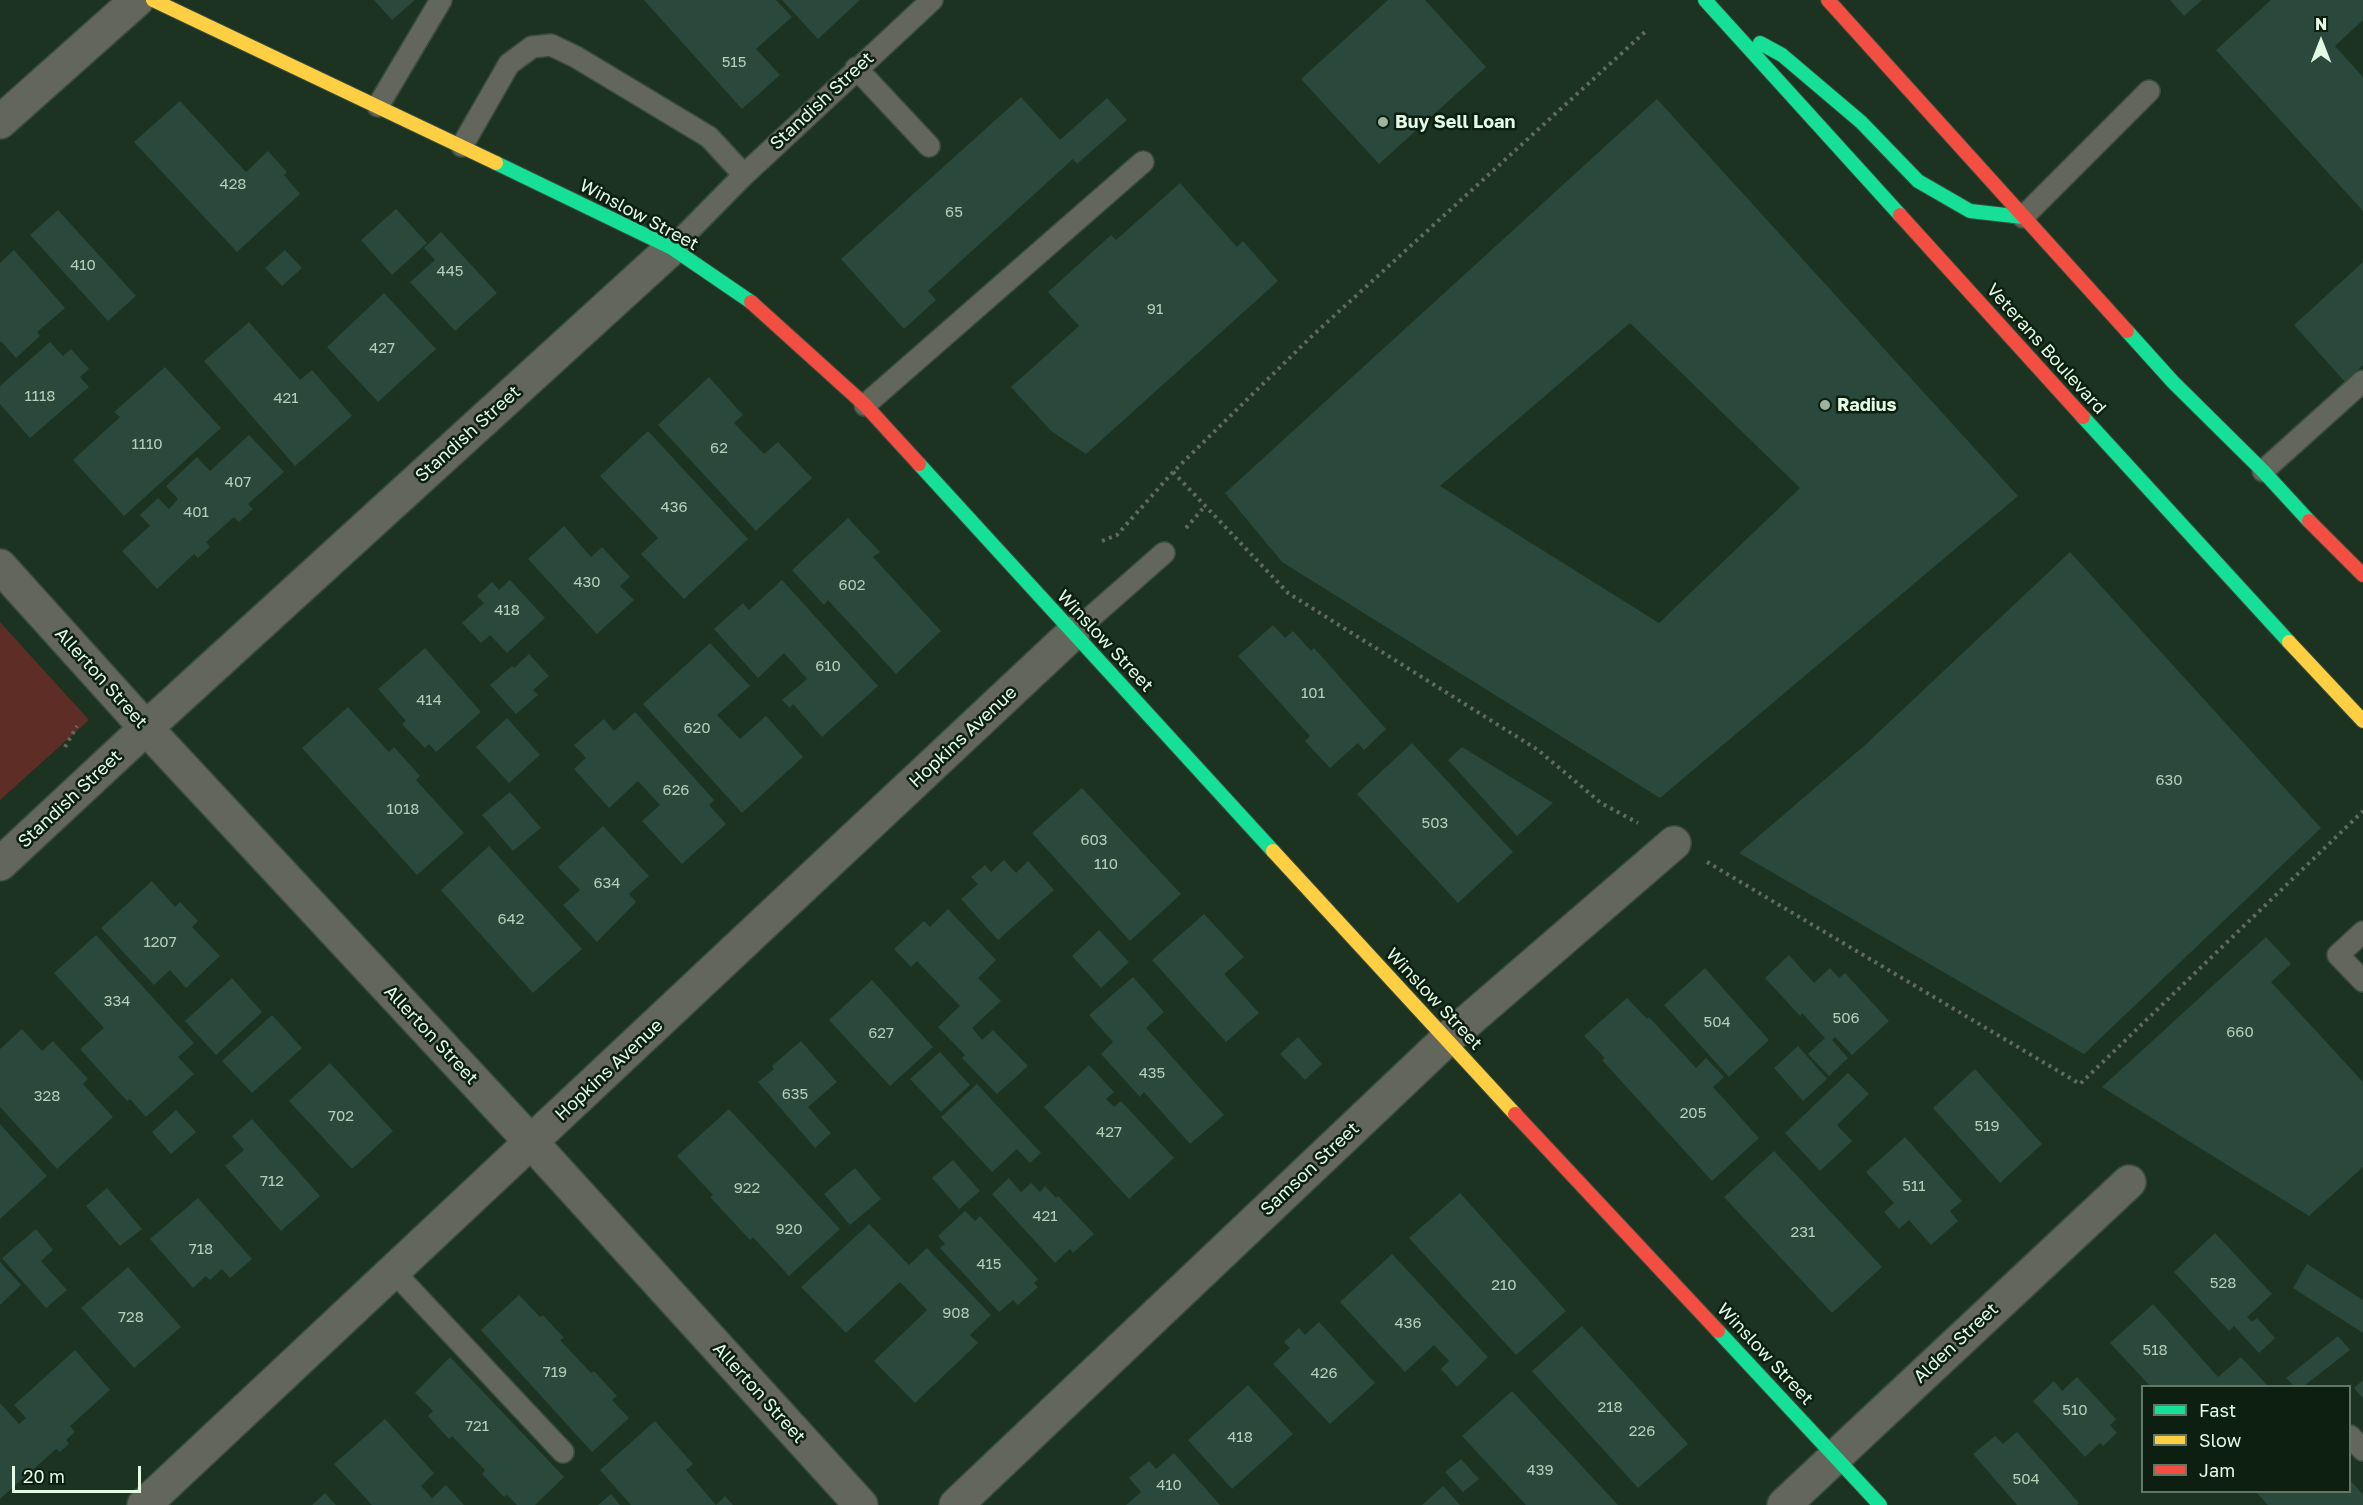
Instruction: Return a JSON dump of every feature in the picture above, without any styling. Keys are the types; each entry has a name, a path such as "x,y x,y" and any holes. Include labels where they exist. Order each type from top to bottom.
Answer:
{"street":[{"path":"0,122 137,0"},
{"name":"Winslow Street","path":"153,0 672,248 750,301 865,405 1446,1040 1837,1456 1880,1505"},
{"name":"Veterans Boulevard","path":"1705,0 2238,588 2363,720"},
{"path":"1828,0 2173,382 2264,471 2288,499 2363,575"},
{"path":"1725,22 1782,55 1861,122 1918,181 1970,211 2023,217"},
{"name":"Standish Street","path":"0,864 672,248"},
{"name":"Allerton Street","path":"0,566 146,728 532,1143 861,1505"},
{"name":"Hopkins Avenue","path":"144,1505 1073,633"},
{"name":"Samson Street","path":"956,1505 1446,1040 1674,843"},
{"name":"Alden Street","path":"1784,1505 2129,1182"}],"lane":[{"path":"378,106 441,0"},
{"name":"Standish Street","path":"672,248 744,175 856,68 932,0"},
{"path":"462,146 509,64 532,47 551,45 576,57 709,137 744,175"},
{"path":"856,68 929,146"},
{"path":"2023,217 2149,91"},
{"path":"865,405 1143,162"},
{"path":"2264,471 2363,381"},
{"path":"1073,633 1164,553"},
{"path":"2363,932 2338,955 2363,981"},
{"path":"394,1272 563,1452"},
{"path":"2351,1438 2363,1450"}],"path":[{"path":"1102,541 1117,535 1173,472 1311,336 1646,31"},
{"path":"1173,472 1288,593 1538,750 1601,803 1674,843 2080,1084 2363,811"},
{"path":"65,748 77,726"}],"shaded area":[{"path":"0,622 89,720 0,800"}],"building":[{"path":"374,0 415,0 392,20"},
{"path":"644,0 776,0 792,17 756,49 780,75 742,109"},
{"path":"782,0 860,0 818,39"},
{"name":"Buy Sell Loan","path":"1388,0 1425,0 1486,67 1379,164 1301,79"},
{"path":"2170,0 2202,0 2184,16"},
{"path":"2271,0 2363,0 2363,20 2335,46 2363,77 2363,211 2216,50"},
{"path":"1021,97 1060,140 1107,98 1127,120 1077,164 1073,159 928,291 936,300 904,329 841,259"},
{"name":"Radius","path":"1657,99 2018,496 1660,798 1282,562 1225,493","holes":["1630,323 1800,488 1659,623 1440,486"]},
{"path":"180,101 246,172 268,151 287,172 284,175 300,194 237,252 134,142"},
{"path":"1180,183 1237,247 1243,241 1278,281 1086,454 1051,431 1011,387 1079,326 1048,292 1111,235 1116,240"},
{"path":"396,209 427,243 392,275 361,240"},
{"path":"58,210 136,296 108,321 30,235"},
{"path":"441,232 497,293 455,331 410,282 435,260 424,248"},
{"path":"14,250 65,308 37,332 40,336 16,358 1,341 0,343 0,263"},
{"path":"285,250 302,268 282,286 265,268"},
{"path":"2363,262 2363,365 2345,382 2294,325"},
{"path":"384,293 436,349 378,402 327,347"},
{"path":"249,322 300,380 312,370 352,416 295,466 204,361"},
{"path":"50,342 63,356 71,349 89,369 80,377 89,387 30,438 0,404 0,386"},
{"path":"165,367 221,428 124,516 73,460 120,417 114,412"},
{"path":"709,377 743,415 734,423 764,454 778,442 812,478 756,531 658,425"},
{"path":"648,431 748,539 684,599 641,554 658,538 600,476"},
{"path":"249,435 284,472 248,504 253,509 239,522 234,517 206,542 210,547 198,558 194,554 157,589 122,551 150,526 140,515 158,498 169,509 178,499 166,486 197,457 210,471"},
{"path":"848,518 880,552 873,557 941,631 896,674 828,600 824,605 792,570"},
{"path":"564,526 591,557 602,547 630,577 620,586 634,600 597,634 528,559"},
{"path":"2070,552 2321,828 2084,1054 1739,853 1864,746"},
{"path":"510,580 545,618 507,653 490,635 481,643 462,623 484,603 477,596 492,582 499,590"},
{"path":"782,580 878,686 822,737 793,704 790,708 782,700 807,679 784,653 758,678 714,629 743,603 749,610"},
{"path":"1273,625 1285,638 1293,631 1311,651 1314,648 1386,729 1364,750 1358,743 1330,768 1305,741 1310,736 1238,656"},
{"path":"710,643 750,686 717,715 740,739 766,716 803,757 742,813 643,704"},
{"path":"425,648 481,712 436,752 429,744 425,748 402,724 406,721 378,689"},
{"path":"529,654 549,676 533,690 538,695 516,714 490,685"},
{"path":"348,707 389,752 394,747 420,776 416,780 464,833 417,875 302,748"},
{"path":"635,712 714,800 709,805 726,824 682,864 642,821 660,805 638,781 609,808 574,769 586,758 574,745 604,719 614,731"},
{"path":"507,718 540,755 509,783 476,747"},
{"path":"1412,743 1513,852 1458,903 1357,794"},
{"path":"1462,747 1553,803 1517,836 1448,760"},
{"path":"1082,788 1181,894 1130,941 1032,833"},
{"path":"510,792 541,828 513,851 482,815"},
{"path":"603,826 649,876 629,894 636,902 597,942 563,905 580,890 558,867"},
{"path":"489,846 582,949 533,993 441,890"},
{"path":"1004,860 1016,873 1028,861 1054,890 998,940 961,899 978,884 971,877 985,865 991,872"},
{"path":"152,881 175,907 180,902 198,921 192,927 220,956 186,988 170,970 154,985 101,928"},
{"path":"948,909 996,960 978,978 1001,1001 972,1028 982,1040 993,1030 1028,1066 997,1094 962,1058 965,1055 938,1027 960,1006 917,961 911,967 894,949 924,921 930,927"},
{"path":"1204,914 1244,957 1224,974 1259,1013 1226,1042 1152,960"},
{"path":"1099,930 1129,962 1101,988 1072,956"},
{"path":"96,935 194,1043 178,1057 194,1074 146,1117 130,1099 127,1101 80,1049 104,1028 54,973"},
{"path":"2266,937 2291,964 2271,982 2363,1082 2363,1167 2309,1216 2102,1087"},
{"path":"1789,955 1814,983 1830,968 1839,978 1845,973 1889,1021 1852,1055 1835,1037 1832,1040 1848,1058 1829,1076 1808,1054 1825,1038 1802,1013 1800,1016 1765,978"},
{"path":"1705,968 1769,1040 1729,1077 1664,1005"},
{"path":"1133,977 1164,1012 1146,1028 1224,1115 1190,1144 1144,1092 1140,1097 1101,1054 1113,1042 1089,1015"},
{"path":"232,978 262,1012 216,1055 185,1021"},
{"path":"872,980 933,1047 890,1086 829,1020"},
{"path":"1627,998 1647,1019 1649,1017 1696,1068 1706,1058 1724,1077 1713,1087 1759,1138 1712,1181 1602,1060 1605,1058 1584,1036"},
{"path":"272,1015 302,1048 252,1093 222,1061"},
{"path":"22,1029 42,1051 53,1041 88,1079 83,1084 113,1117 57,1169 0,1107 0,1049"},
{"path":"1298,1037 1322,1064 1305,1080 1280,1054"},
{"path":"801,1041 837,1082 808,1107 831,1133 815,1148 758,1082 774,1069 772,1066"},
{"path":"1798,1046 1827,1079 1803,1101 1774,1068"},
{"path":"940,1052 970,1085 941,1112 910,1079"},
{"path":"330,1063 393,1131 352,1169 289,1101"},
{"path":"1089,1065 1114,1092 1106,1099 1114,1107 1121,1101 1174,1158 1129,1199 1044,1107"},
{"path":"1975,1069 2042,1144 2000,1183 1933,1108"},
{"path":"1848,1073 1869,1094 1837,1125 1852,1141 1820,1171 1785,1133"},
{"path":"977,1084 1041,1153 1030,1163 1017,1149 992,1172 941,1117"},
{"path":"729,1109 840,1229 789,1276 753,1237 750,1240 710,1197 713,1195 677,1156"},
{"path":"176,1110 196,1132 171,1154 152,1132"},
{"path":"252,1119 320,1196 281,1231 225,1166 244,1150 232,1136"},
{"path":"0,1124 47,1176 0,1219"},
{"path":"1905,1137 1962,1201 1950,1211 1958,1221 1931,1245 1909,1220 1899,1229 1884,1212 1894,1203 1866,1172"},
{"path":"1774,1151 1882,1267 1832,1313 1724,1197"},
{"path":"953,1160 980,1191 959,1209 932,1178"},
{"path":"855,1168 881,1199 850,1225 824,1194"},
{"path":"1009,1178 1021,1192 1031,1183 1040,1192 1045,1186 1056,1198 1058,1196 1094,1234 1073,1253 1070,1249 1055,1263 992,1194"},
{"path":"107,1188 142,1229 120,1246 86,1206"},
{"path":"1460,1193 1566,1311 1516,1355 1409,1238"},
{"path":"198,1198 252,1259 230,1278 222,1269 210,1280 206,1276 193,1288 150,1239"},
{"path":"965,1211 975,1221 980,1216 1038,1279 1034,1283 1038,1287 1018,1305 1013,1300 999,1312 940,1248 945,1244 938,1236"},
{"path":"869,1224 909,1265 927,1248 991,1315 970,1335 978,1343 915,1403 874,1361 927,1310 900,1282 846,1333 801,1287"},
{"path":"36,1229 53,1250 41,1261 67,1290 46,1308 2,1258"},
{"path":"2215,1233 2272,1294 2247,1317 2252,1322 2257,1318 2275,1338 2259,1353 2234,1326 2229,1331 2174,1272"},
{"path":"1392,1254 1488,1357 1457,1387 1441,1369 1449,1361 1434,1345 1405,1372 1340,1302"},
{"path":"0,1262 21,1285 0,1305"},
{"path":"2307,1264 2363,1300 2363,1333 2293,1288"},
{"path":"128,1267 181,1327 134,1368 81,1308"},
{"path":"519,1295 540,1317 543,1315 564,1338 560,1340 591,1373 594,1371 617,1396 612,1400 629,1418 592,1452 481,1330"},
{"path":"2153,1304 2218,1377 2241,1357 2267,1385 2149,1385 2110,1343"},
{"path":"1319,1322 1375,1383 1330,1424 1273,1364 1290,1348 1284,1342 1299,1328 1305,1335"},
{"path":"1582,1326 1688,1444 1638,1488 1532,1371"},
{"path":"2338,1336 2350,1350 2305,1385 2293,1385 2286,1378"},
{"path":"75,1350 110,1390 70,1426 75,1432 66,1440 69,1444 60,1452 56,1449 0,1499 0,1403 19,1424 26,1418 14,1405"},
{"path":"450,1357 564,1477 535,1505 517,1505 507,1495 504,1497 482,1474 485,1470 452,1436 449,1439 428,1416 433,1411 415,1393"},
{"path":"2077,1377 2116,1419 2110,1425 2117,1433 2103,1446 2100,1443 2085,1457 2033,1401 2054,1381 2062,1391"},
{"path":"2363,1380 2363,1399 2354,1388"},
{"path":"1248,1385 1293,1434 1232,1489 1188,1440"},
{"path":"1512,1391 1618,1505 1526,1505 1462,1436"},
{"path":"385,1419 434,1473 421,1486 432,1498 446,1485 464,1505 372,1505 334,1464"},
{"path":"655,1421 693,1464 686,1470 716,1505 631,1505 600,1470"},
{"path":"2017,1432 2079,1503 2077,1505 2017,1505 1973,1454 1995,1436 2003,1444"},
{"path":"1174,1453 1220,1505 1126,1505 1141,1492 1129,1478 1149,1461 1156,1469"},
{"path":"1461,1459 1479,1479 1463,1492 1445,1472"},
{"path":"2351,1481 2363,1495 2363,1505 2268,1505 2257,1493 2351,1493"},
{"path":"1443,1486 1460,1505 1422,1505"},
{"path":"325,1493 336,1505 312,1505"},
{"path":"611,1494 620,1505 598,1505"},
{"path":"725,1496 733,1505 716,1505"}],"traffic: fast":[{"path":"1705,0 1900,215"},
{"path":"1760,43 1782,55 1861,122 1918,181 1970,211 2023,217"},
{"path":"496,163 672,248 751,302"},
{"path":"2127,331 2173,382 2263,471 2309,521"},
{"path":"2083,417 2289,642"},
{"path":"919,464 1273,851"},
{"path":"1718,1331 1880,1505"}],"traffic: slow":[{"path":"153,0 496,163"},
{"path":"2289,642 2363,721"},
{"path":"1273,851 1515,1114"}],"traffic: jam":[{"path":"1828,0 2127,331"},
{"path":"1900,215 2083,417"},
{"path":"751,302 865,405 919,464"},
{"path":"2309,521 2363,575"},
{"path":"1515,1114 1718,1331"}],"place":[{"name":"Buy Sell Loan","path":"1383,122"},
{"name":"Radius","path":"1825,405"}]}
